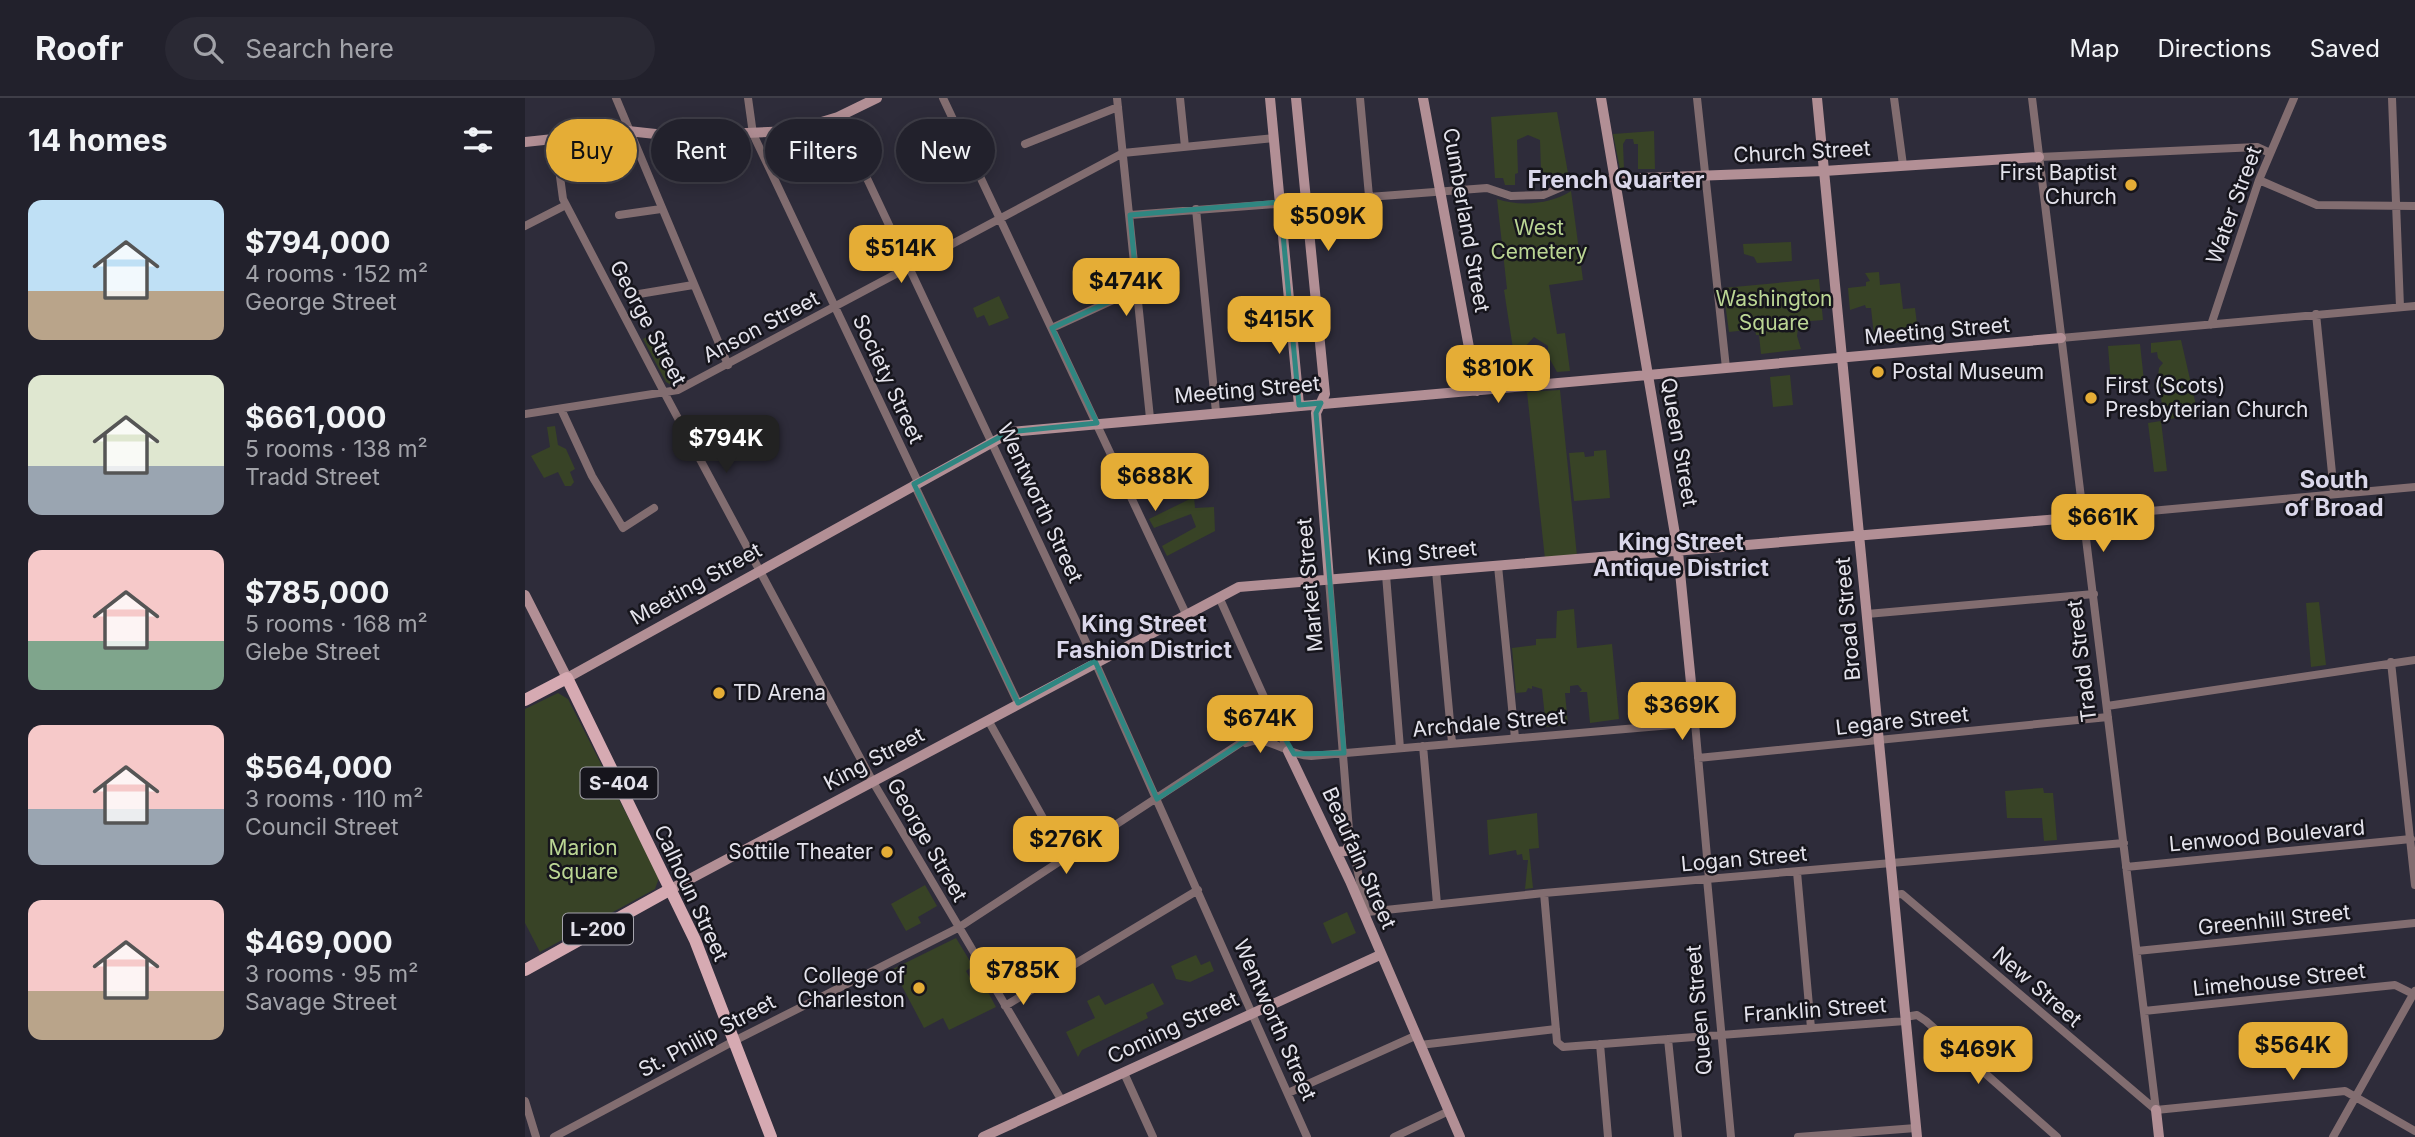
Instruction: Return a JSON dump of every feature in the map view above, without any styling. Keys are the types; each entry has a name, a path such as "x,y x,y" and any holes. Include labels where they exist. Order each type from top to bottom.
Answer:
{"main road":[{"name":"Meeting Street","path":"525,700 567,678"},
{"name":"Calhoun Street","path":"567,678 671,889 771,1137"},
{"name":"King Street","path":"525,970 671,889"}],"street":[{"path":"616,98 624,119"},
{"name":"Society Street","path":"748,98 753,134 1018,703"},
{"path":"637,132 674,136 792,131 838,117 877,98"},
{"path":"943,98 1186,614"},
{"path":"1180,98 1185,147"},
{"path":"1270,98 1299,405"},
{"name":"Market Street","path":"1296,98 1325,394 1316,413 1349,830 1370,930"},
{"path":"1360,98 1369,196"},
{"name":"Cumberland Street","path":"1423,98 1477,391"},
{"name":"Queen Street","path":"1601,98 1678,552 1731,1137"},
{"path":"1697,98 1726,368"},
{"name":"Broad Street","path":"1817,98 1916,1133"},
{"path":"1894,98 1903,165"},
{"name":"Tradd Street","path":"2032,98 2159,1137"},
{"name":"Water Street","path":"2211,325 2259,180 2294,98"},
{"path":"2392,98 2400,307"},
{"path":"1025,144 1118,103 1150,418"},
{"name":"Wentworth Street","path":"838,117 1095,661 1307,1137"},
{"name":"Anson Street","path":"525,414 665,394 728,365 1123,153 1274,138"},
{"path":"525,142 546,140"},
{"name":"Church Street","path":"1130,215 1442,190 1487,188 1511,196 1543,195 1571,183 1615,179 1824,171 2256,147 2270,153"},
{"path":"637,152 728,365"},
{"path":"2259,180 2317,205 2415,206"},
{"name":"George Street","path":"562,182 566,205 873,782 1062,1101"},
{"path":"525,226 566,205"},
{"path":"619,215 661,209"},
{"path":"1196,209 1216,412"},
{"path":"639,294 694,285"},
{"path":"1052,328 1137,289"},
{"name":"Meeting Street","path":"567,678 991,440 1016,431 2415,306"},
{"path":"2316,314 2334,493"},
{"path":"561,409 593,476 623,528 655,508"},
{"name":"King Street","path":"671,889 1095,661 1243,587 1859,537 2415,487"},
{"path":"1498,566 1515,738"},
{"path":"1436,571 1452,743"},
{"path":"1386,575 1400,748"},
{"path":"1867,614 2094,594"},
{"name":"Calhoun Street","path":"525,595 567,678"},
{"name":"Beaufain Street","path":"1219,597 1336,852 1460,1137"},
{"path":"2107,706 2415,660"},
{"path":"2391,662 2412,837 2415,885"},
{"name":"Legare Street","path":"1698,758 2108,717"},
{"path":"988,720 1066,859"},
{"name":"St. Philip Street","path":"554,1137 734,1041 958,928 1275,721"},
{"name":"Archdale Street","path":"1288,751 1305,756 1695,723"},
{"name":"St. Philip Street","path":"1234,748 1257,740 1271,742 1288,751"},
{"path":"1423,746 1437,904"},
{"name":"Lenwood Boulevard","path":"2126,867 2412,837"},
{"path":"1336,852 1346,851 1353,839"},
{"name":"Logan Street","path":"1367,912 1543,893 2124,843"},
{"path":"1797,872 1811,1028"},
{"path":"1005,1006 1198,890"},
{"path":"1288,1093 1417,1040 1556,1029 1543,893"},
{"name":"New Street","path":"1893,895 1902,894 2156,1110"},
{"name":"Greenhill Street","path":"2137,951 2415,923"},
{"name":"Coming Street","path":"987,1136 1380,955"},
{"name":"Limehouse Street","path":"2144,1011 2395,985 2414,993"},
{"path":"2333,1137 2414,993"},
{"path":"1905,1019 1921,1016 2057,1137"},
{"name":"Franklin Street","path":"1556,1029 1560,1045 1599,1044 1905,1019"},
{"path":"1668,1039 1678,1137"},
{"path":"1599,1044 1608,1137"},
{"path":"1124,1073 1153,1137"},
{"path":"2156,1110 2345,1091 2415,1131"},
{"path":"525,1101 535,1137"},
{"path":"1394,1137 1449,1111"},
{"path":"1798,1137 1916,1133"}],"highlighted area":[{"path":"1280,202 1299,405 1321,403 1316,413 1344,753 1294,754 1275,721 1157,799 1095,661 1018,703 914,484 1009,432 1097,423 1052,328 1137,289 1130,215"}],"green space":[{"path":"1557,112 1568,173 1556,175 1553,183 1545,184 1545,173 1541,172 1540,140 1528,135 1517,140 1518,173 1515,174 1515,185 1505,185 1503,178 1495,178 1491,117"},
{"path":"1654,131 1655,169 1638,169 1638,144 1634,144 1633,139 1626,139 1623,144 1624,169 1620,169 1613,134"},
{"name":"West Cemetery","path":"1571,191 1583,280 1549,285 1557,334 1565,333 1570,371 1557,372 1548,356 1548,346 1534,337 1521,351 1523,357 1529,359 1529,374 1517,375 1504,290 1507,289 1497,199 1535,203 1554,199"},
{"path":"1791,242 1792,261 1757,263 1754,257 1744,254 1743,244"},
{"path":"1879,272 1880,285 1900,283 1903,309 1915,308 1919,340 1875,345 1871,308 1866,308 1865,305 1850,310 1848,288 1866,286 1866,282 1870,281 1865,273"},
{"name":"Washington Square","path":"1819,279 1823,320 1799,322 1797,336 1801,349 1761,354 1759,335 1756,335 1755,329 1729,332 1723,288"},
{"path":"999,296 1009,318 989,326 984,315 977,318 973,308"},
{"path":"656,332 683,382 671,385 666,382 643,339"},
{"path":"2181,340 2198,414 2170,419 2168,406 2162,406 2161,397 2157,397 2155,378 2158,377 2163,363 2157,352 2151,353 2151,343"},
{"path":"2140,344 2144,381 2111,384 2108,346"},
{"path":"1790,375 1793,405 1773,407 1770,377"},
{"path":"1560,390 1577,556 1545,559 1527,392"},
{"path":"2161,421 2167,471 2154,472 2148,423"},
{"path":"555,426 558,445 566,449 575,469 570,472 574,482 571,486 565,486 558,472 544,478 531,456 550,447 547,427"},
{"path":"1606,450 1610,498 1574,501 1569,453 1584,452 1585,457 1594,456 1594,451"},
{"path":"1194,497 1195,508 1214,507 1215,531 1167,556 1162,546 1196,527 1191,514 1154,528 1149,519"},
{"path":"2319,602 2326,665 2311,667 2306,603"},
{"path":"1574,609 1577,648 1612,644 1619,719 1590,723 1587,692 1579,692 1582,690 1578,685 1570,686 1570,693 1565,693 1568,725 1546,727 1542,689 1532,686 1532,689 1528,688 1526,692 1516,693 1512,648 1536,645 1536,639 1556,638 1557,611"},
{"name":"Marion Square","path":"558,693 568,699 659,878 655,889 540,952 525,923 525,709"},
{"path":"2043,788 2044,793 2053,793 2057,840 2044,841 2042,818 2007,818 2005,791"},
{"path":"1537,813 1539,848 1529,849 1533,888 1525,889 1528,860 1523,860 1522,854 1517,855 1516,850 1489,855 1487,820"},
{"path":"925,885 937,906 918,917 921,923 906,931 891,904"},
{"path":"1347,912 1356,933 1332,944 1323,923"},
{"path":"956,938 973,966 966,971 973,983 981,979 996,1007 949,1030 943,1018 924,1028 893,969"},
{"path":"1196,955 1201,965 1210,961 1214,971 1190,982 1176,979 1171,966"},
{"path":"1153,983 1164,1004 1146,1013 1148,1018 1082,1050 1078,1057 1066,1032 1095,1018 1087,1001 1099,995 1105,1005"}],"place":[{"name":"First Baptist Church","path":"2131,185"},
{"name":"Postal Museum","path":"1878,372"},
{"name":"First (Scots) Presbyterian Church","path":"2091,398"},
{"name":"TD Arena","path":"719,693"},
{"name":"Sottile Theater","path":"887,852"},
{"name":"College of Charleston","path":"919,988"}],"district":[{"name":"French Quarter","path":"1616,180"},
{"name":"South of Broad","path":"2334,494"},
{"name":"King Street Antique District","path":"1681,555"},
{"name":"King Street Fashion District","path":"1144,637"}]}
